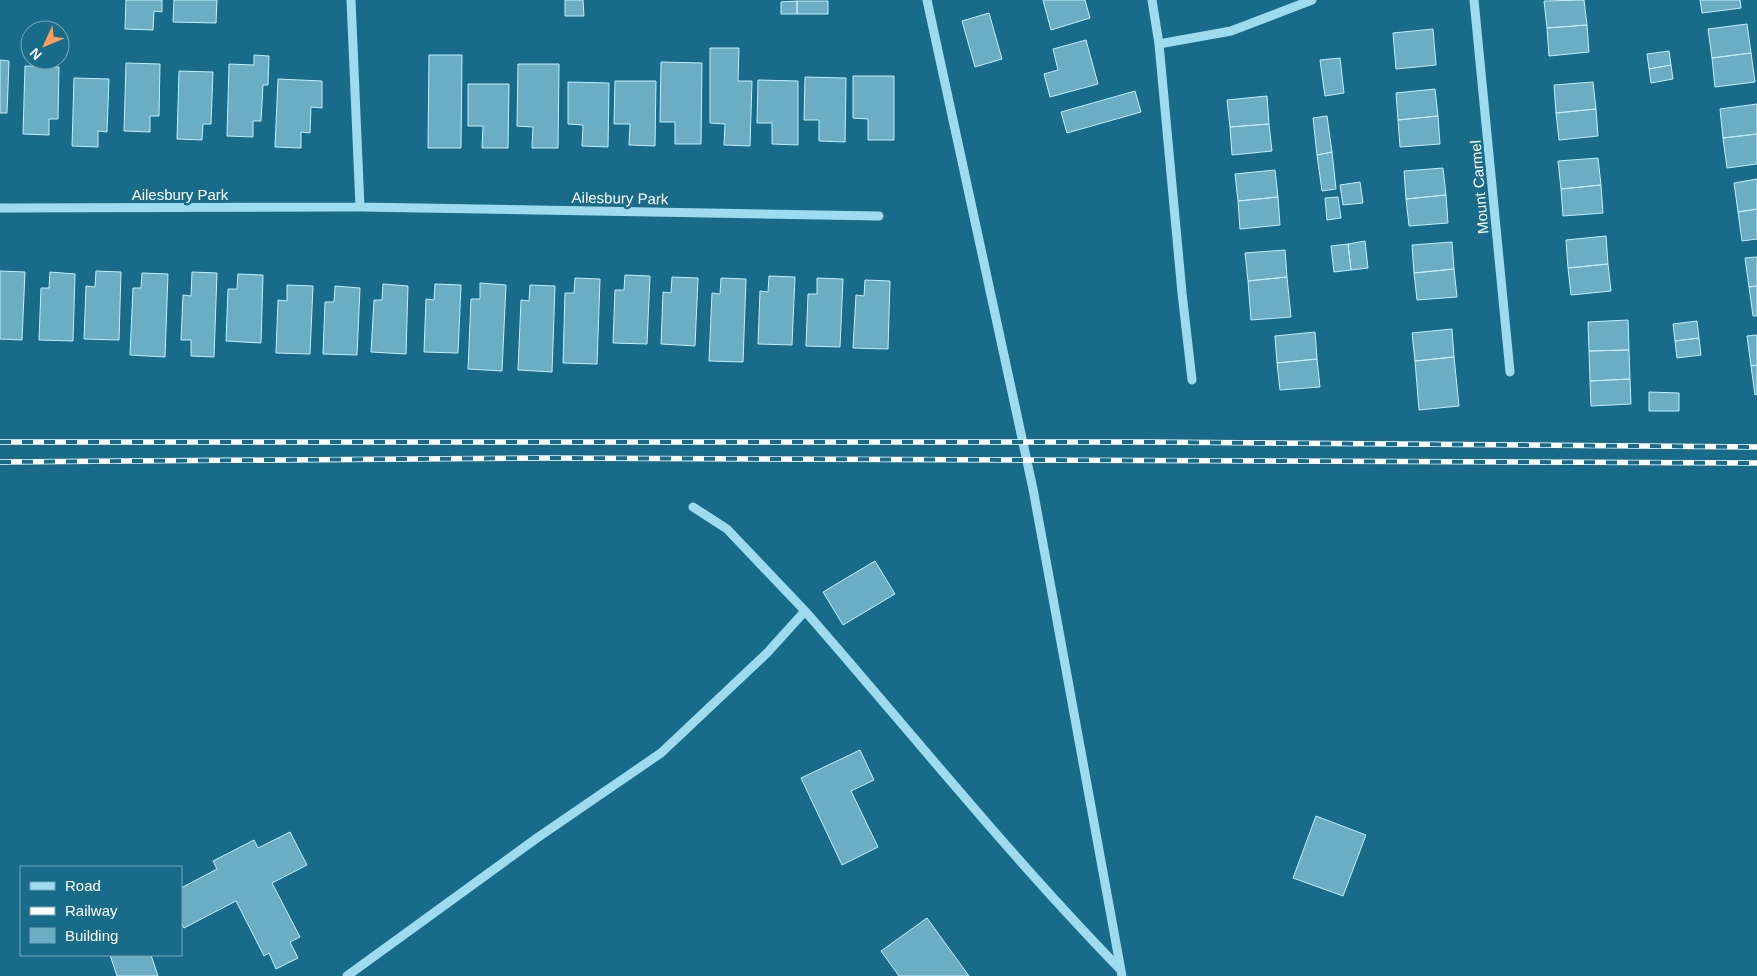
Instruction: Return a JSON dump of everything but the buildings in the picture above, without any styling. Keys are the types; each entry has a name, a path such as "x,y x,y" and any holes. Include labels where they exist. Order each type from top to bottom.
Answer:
{"street":[{"path":"351,0 360,208"},
{"path":"927,0 1033,489 1121,972"},
{"path":"1152,0 1159,44 1192,380"},
{"path":"1159,44 1231,30 1312,0"},
{"name":"Mount Carmel","path":"1474,0 1510,372"},
{"name":"Ailesbury Park","path":"0,208 360,208 879,216"},
{"path":"693,507 727,529 805,611 989,826 1121,972"},
{"path":"347,976 537,838 661,753 767,653 805,611"}],"railway":[{"path":"0,442 1147,442 1757,447"},
{"path":"0,462 544,458 1757,463"}]}
